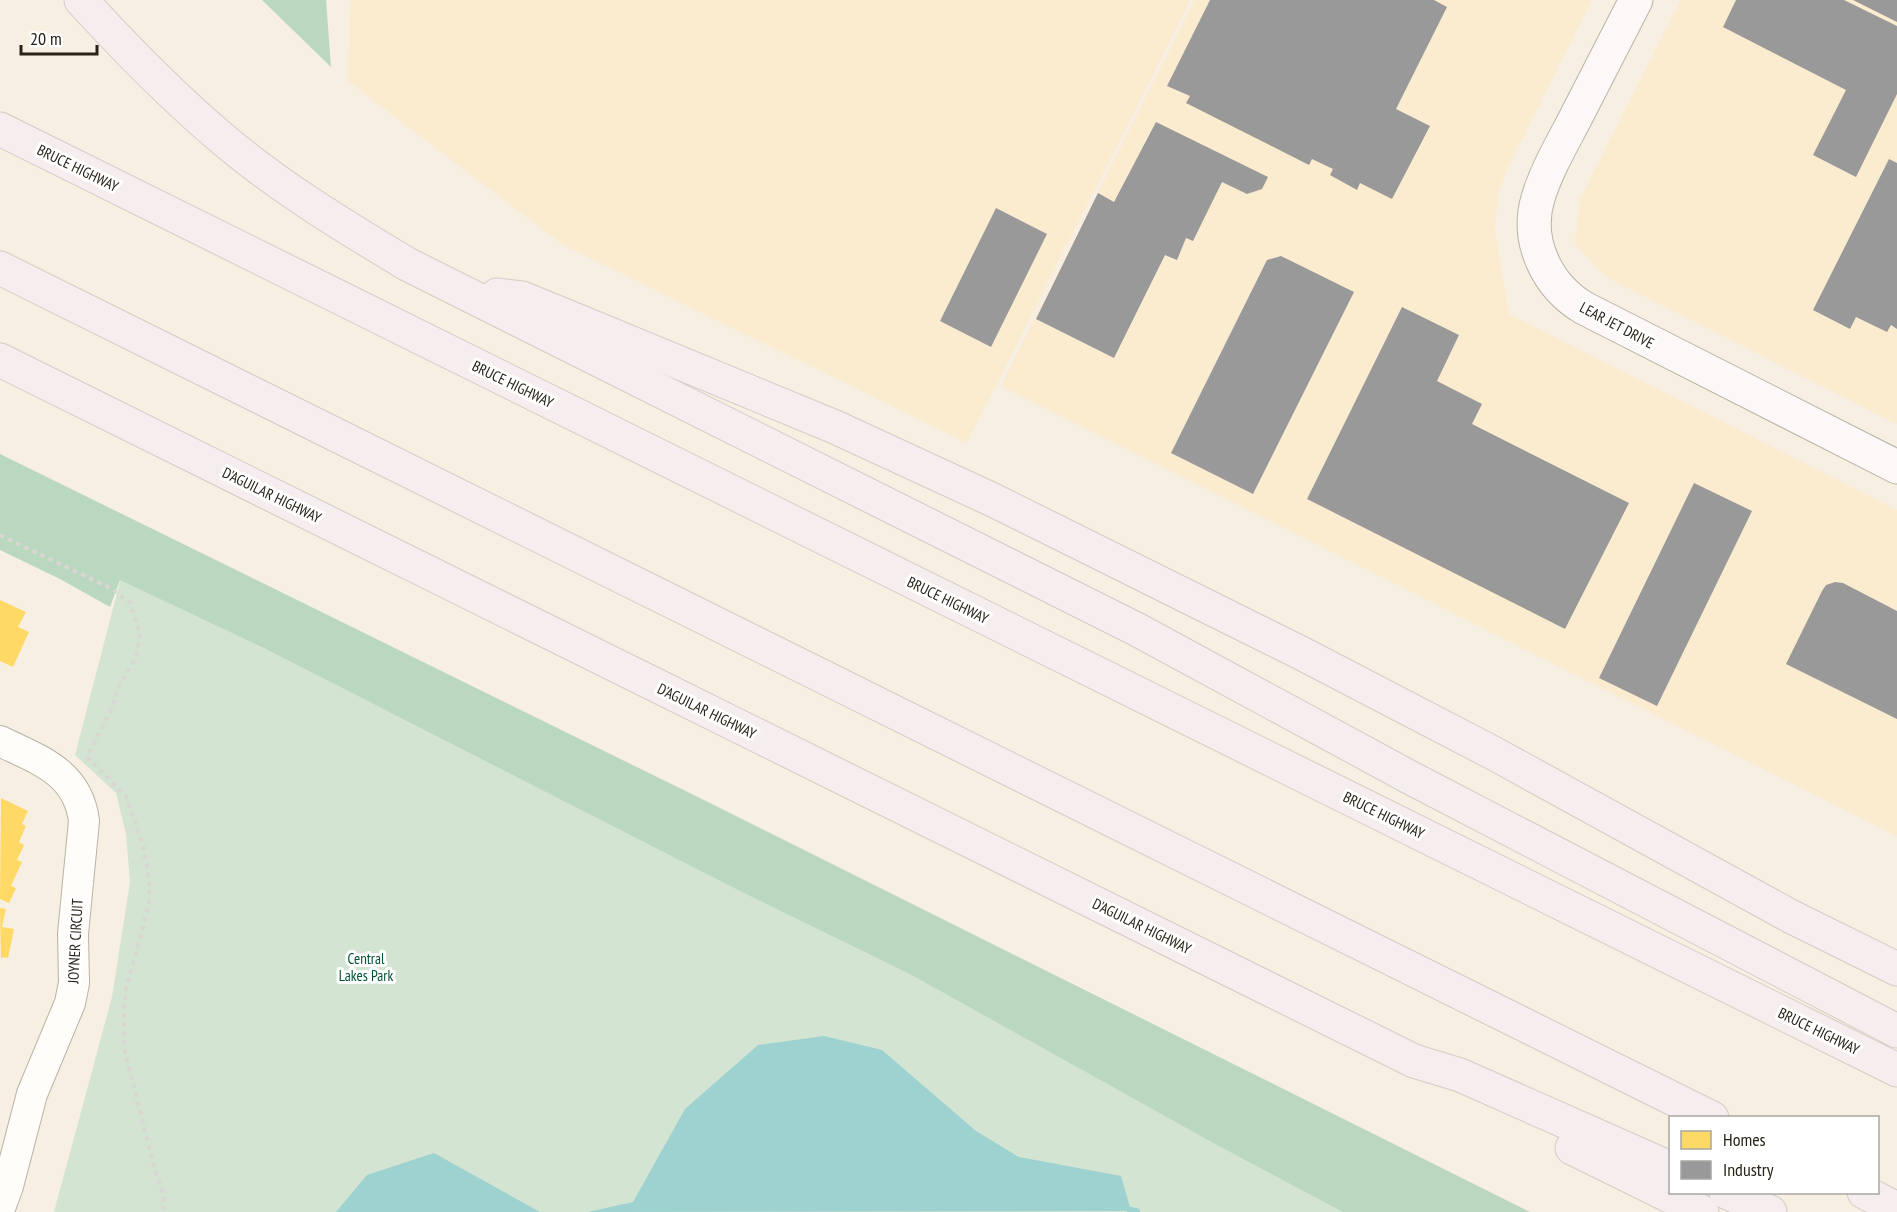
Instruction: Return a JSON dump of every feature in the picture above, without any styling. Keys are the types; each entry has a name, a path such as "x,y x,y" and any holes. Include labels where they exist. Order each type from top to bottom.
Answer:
{"highway":[{"path":"81,0 132,56 219,136 285,186 344,226 407,264 1136,629 1411,778 1897,1031"},
{"name":"BRUCE HIGHWAY","path":"0,129 1897,1070"},
{"path":"0,268 1708,1116"},
{"path":"456,290 522,298 835,427 993,500 1301,653 1495,754 1790,916 1897,969"},
{"name":"D'AGUILAR HIGHWAY","path":"0,360 1414,1060"},
{"path":"1414,1060 1460,1075 1669,1167"},
{"path":"1414,1060 1452,1089 1702,1212"},
{"path":"1730,1194 1770,1212"},
{"path":"1868,1194 1897,1209"}],"street":[{"name":"LEAR JET DRIVE","path":"1636,0 1550,169 1538,198 1534,231 1546,271 1563,293 1584,309 1897,467"},
{"name":"JOYNER CIRCUIT","path":"0,741 45,764 64,777 76,792 84,821 73,934 74,983 70,1003 32,1094 0,1208"}],"path":[{"path":"0,535 112,589 130,603 140,633 137,654 117,689 113,706 87,757 126,796 143,846 149,878 149,901 126,988 124,1048 154,1167 164,1197 163,1212"}],"shaded area":[{"path":"350,0 1190,0 967,443 562,244 348,81"},
{"path":"1195,0 1592,0 1508,166 1498,195 1495,230 1509,314 1897,510 1897,836 1001,386"},
{"path":"1681,0 1897,0 1897,424 1605,276 1575,244 1580,199"}],"green space":[{"path":"262,0 326,0 331,67"},
{"path":"0,454 712,804 1530,1212 1343,1212 1217,1145 910,974 742,892 264,648 120,580 110,607 60,579 0,550"},
{"name":"Central Lakes Park","path":"124,566 1390,1212 54,1212 112,997 130,882 126,834 116,793 75,755"}],"water":[{"path":"824,1036 882,1050 976,1131 1019,1157 1121,1176 1131,1211 588,1212 633,1202 685,1109 758,1045"},
{"path":"434,1153 540,1212 336,1212 367,1175"}],"building: Homes":[{"path":"0,600 26,612 18,627 29,632 13,667 0,661"},
{"path":"1,798 28,811 22,824 26,826 19,842 24,845 17,860 22,862 11,886 16,888 9,903 0,899"},
{"path":"0,908 6,909 2,927 14,929 8,958 2,957 1,961"}],"building: Industry":[{"path":"1210,0 1434,0 1447,7 1396,109 1430,126 1392,199 1360,183 1357,190 1330,175 1333,169 1312,159 1309,165 1186,103 1190,96 1167,86"},
{"path":"1736,0 1844,0 1897,26 1897,94 1856,177 1813,155 1846,90 1723,27"},
{"path":"1853,0 1897,0 1897,22"},
{"path":"1156,122 1268,177 1262,189 1247,194 1222,182 1193,241 1186,238 1177,260 1165,255 1114,358 1036,319 1098,193 1114,202"},
{"path":"1889,159 1897,163 1897,329 1891,325 1887,332 1856,317 1850,329 1813,310"},
{"path":"996,208 1047,234 991,347 940,321"},
{"path":"1281,256 1354,292 1253,494 1171,453 1267,260"},
{"path":"1402,307 1459,335 1437,381 1482,404 1472,424 1629,503 1565,629 1307,499"},
{"path":"1694,483 1752,511 1657,706 1599,678"},
{"path":"1835,582 1843,583 1897,611 1897,719 1786,664 1822,591 1826,585"}],"waterway":[{"path":"1131,1211 1136,1212"}]}
